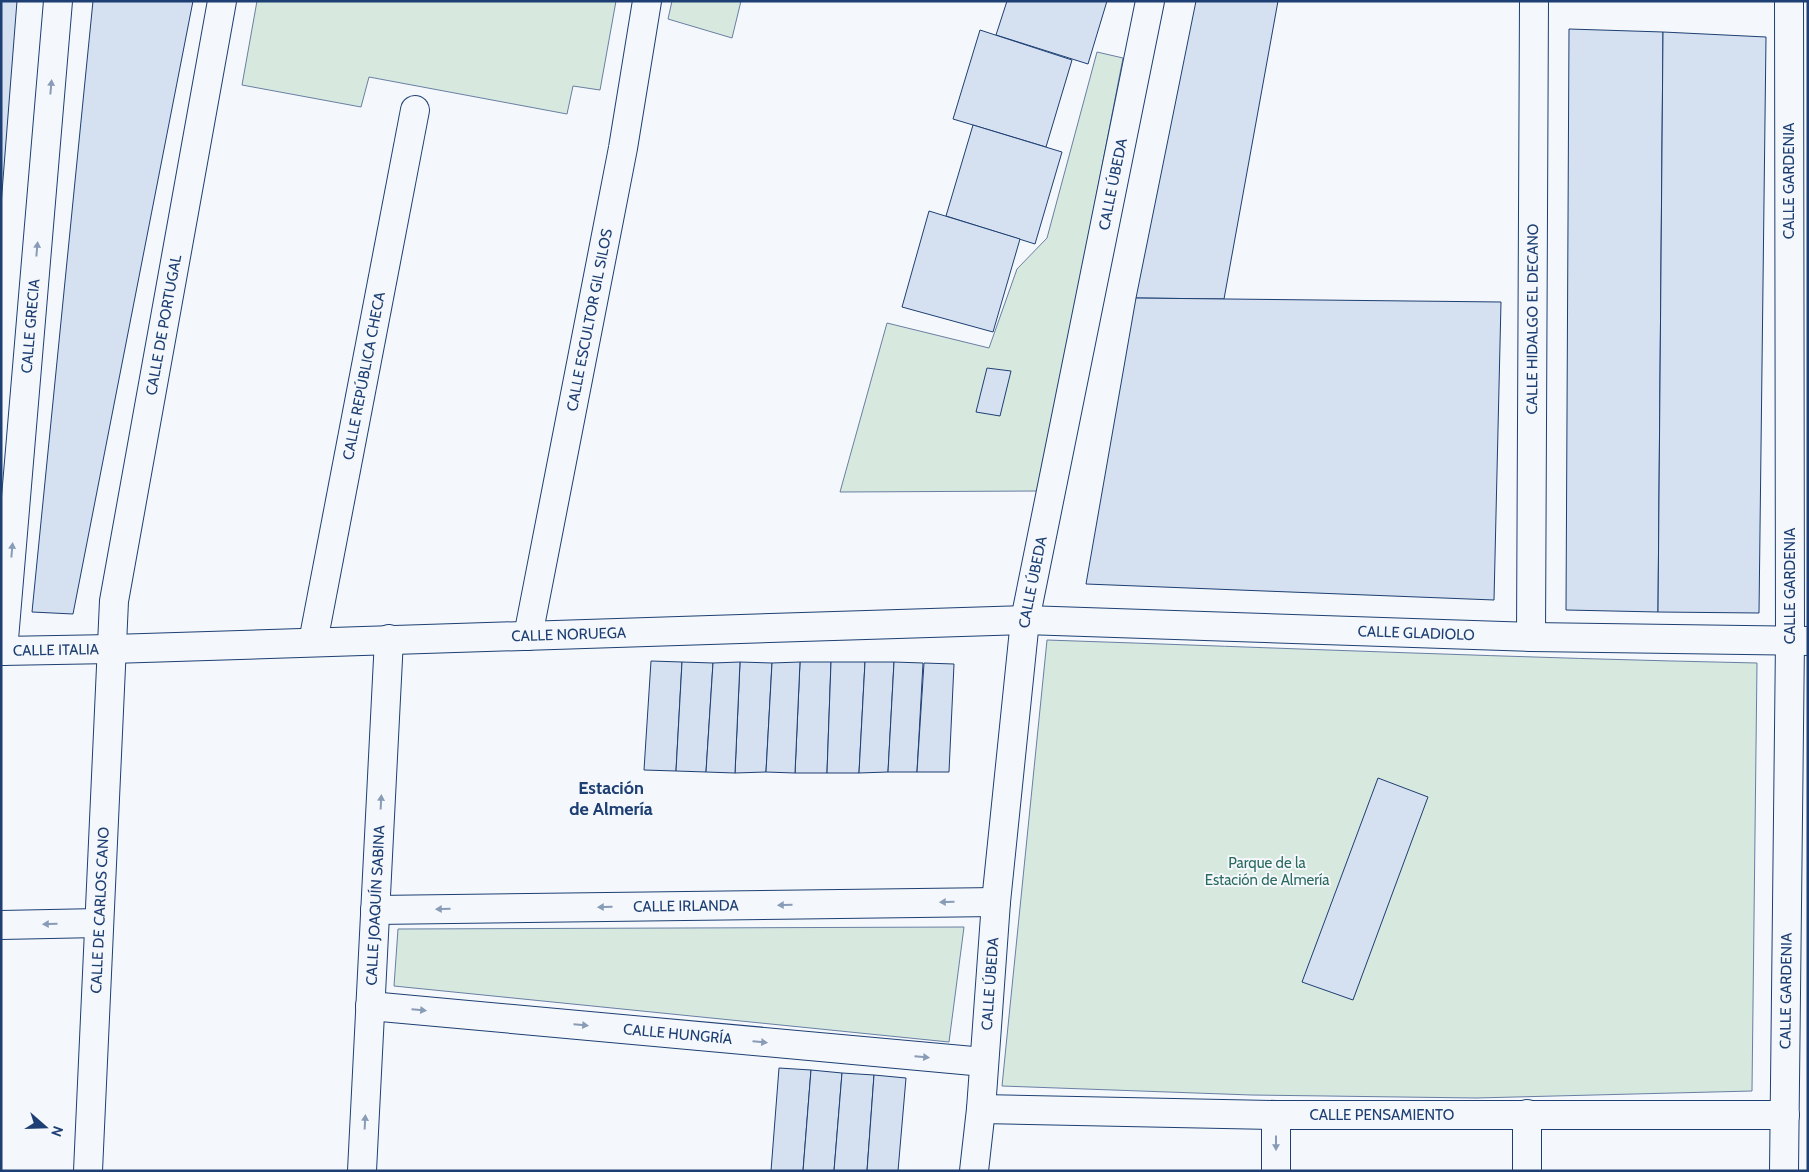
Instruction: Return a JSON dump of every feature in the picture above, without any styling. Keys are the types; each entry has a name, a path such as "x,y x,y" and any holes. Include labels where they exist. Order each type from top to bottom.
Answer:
{"street":[{"name":"CALLE GRECIA","path":"2,651 58,1"},
{"name":"CALLE DE PORTUGAL","path":"112,650 114,601 222,1"},
{"name":"CALLE ESCULTOR GIL SILOS","path":"528,636 623,148 647,1"},
{"name":"CALLE ÚBEDA","path":"974,1171 981,1109 996,902 1025,620 1150,1"},
{"name":"CALLE HIDALGO EL DECANO","path":"1531,638 1534,1"},
{"name":"CALLE GARDENIA","path":"1784,1171 1799,641 1789,1"},
{"name":"CALLE REPÚBLICA CHECA","path":"313,642 415,110"},
{"name":"CALLE NORUEGA","path":"112,650 389,639 1025,620"},
{"name":"CALLE GLADIOLO","path":"1025,620 1531,638 1799,641"},
{"name":"CALLE JOAQUÍN SABINA","path":"362,1171 389,639"},
{"name":"CALLE ITALIA","path":"2,651 112,650"},
{"name":"CALLE DE CARLOS CANO","path":"88,1171 112,650"},
{"name":"CALLE IRLANDA","path":"375,910 996,902"},
{"path":"1,925 99,922"},
{"name":"CALLE HUNGRÍA","path":"370,1006 984,1062"},
{"name":"CALLE PENSAMIENTO","path":"981,1109 1276,1115 1785,1115"},
{"path":"1527,1114 1527,1171"},
{"path":"1276,1115 1276,1171"}],"green space":[{"path":"257,1 616,1 600,90 573,86 567,114 369,77 361,107 242,85"},
{"path":"672,1 741,1 732,38 668,19"},
{"path":"1097,52 1123,58 1039,491 840,492 887,323 989,348 1017,269 1047,238"},
{"name":"Parque de la Estación de Almería","path":"1047,640 1491,656 1757,663 1752,1091 1476,1098 1251,1095 1002,1086"},
{"path":"964,927 949,1042 394,986 398,929"}],"building":[{"path":"1,1 17,1 1,205"},
{"path":"93,1 193,1 73,614 32,612"},
{"path":"1007,1 1107,1 1088,64 996,35"},
{"path":"1196,1 1278,1 1224,299 1136,298"},
{"path":"1569,29 1663,32 1658,612 1566,610"},
{"path":"980,30 1072,60 1046,147 953,119"},
{"path":"1663,32 1766,37 1759,613 1658,612"},
{"path":"973,125 1062,152 1035,244 946,216"},
{"path":"929,211 1020,239 993,332 902,307"},
{"path":"1136,298 1501,302 1494,600 1086,584"},
{"path":"987,368 1011,371 1000,416 976,412"},
{"path":"651,661 682,662 676,771 644,770"},
{"path":"682,662 713,663 706,772 676,771"},
{"path":"740,662 772,663 766,772 735,773"},
{"path":"740,662 735,773 706,772 713,663"},
{"path":"800,662 831,662 827,773 795,773"},
{"path":"800,662 795,773 766,772 772,663"},
{"path":"831,662 865,662 859,773 827,773"},
{"path":"865,662 894,662 888,772 859,773"},
{"path":"894,662 923,663 917,772 888,772"},
{"path":"924,663 954,664 949,772 917,772"},
{"path":"1378,778 1428,797 1353,1000 1302,982"},
{"path":"779,1068 811,1070 803,1171 771,1171"},
{"path":"811,1070 842,1073 834,1171 803,1171"},
{"path":"842,1073 874,1075 867,1171 834,1171"},
{"path":"874,1075 906,1078 898,1171 867,1171"}],"district":[{"name":"Estación de Almería","path":"611,798"}]}
